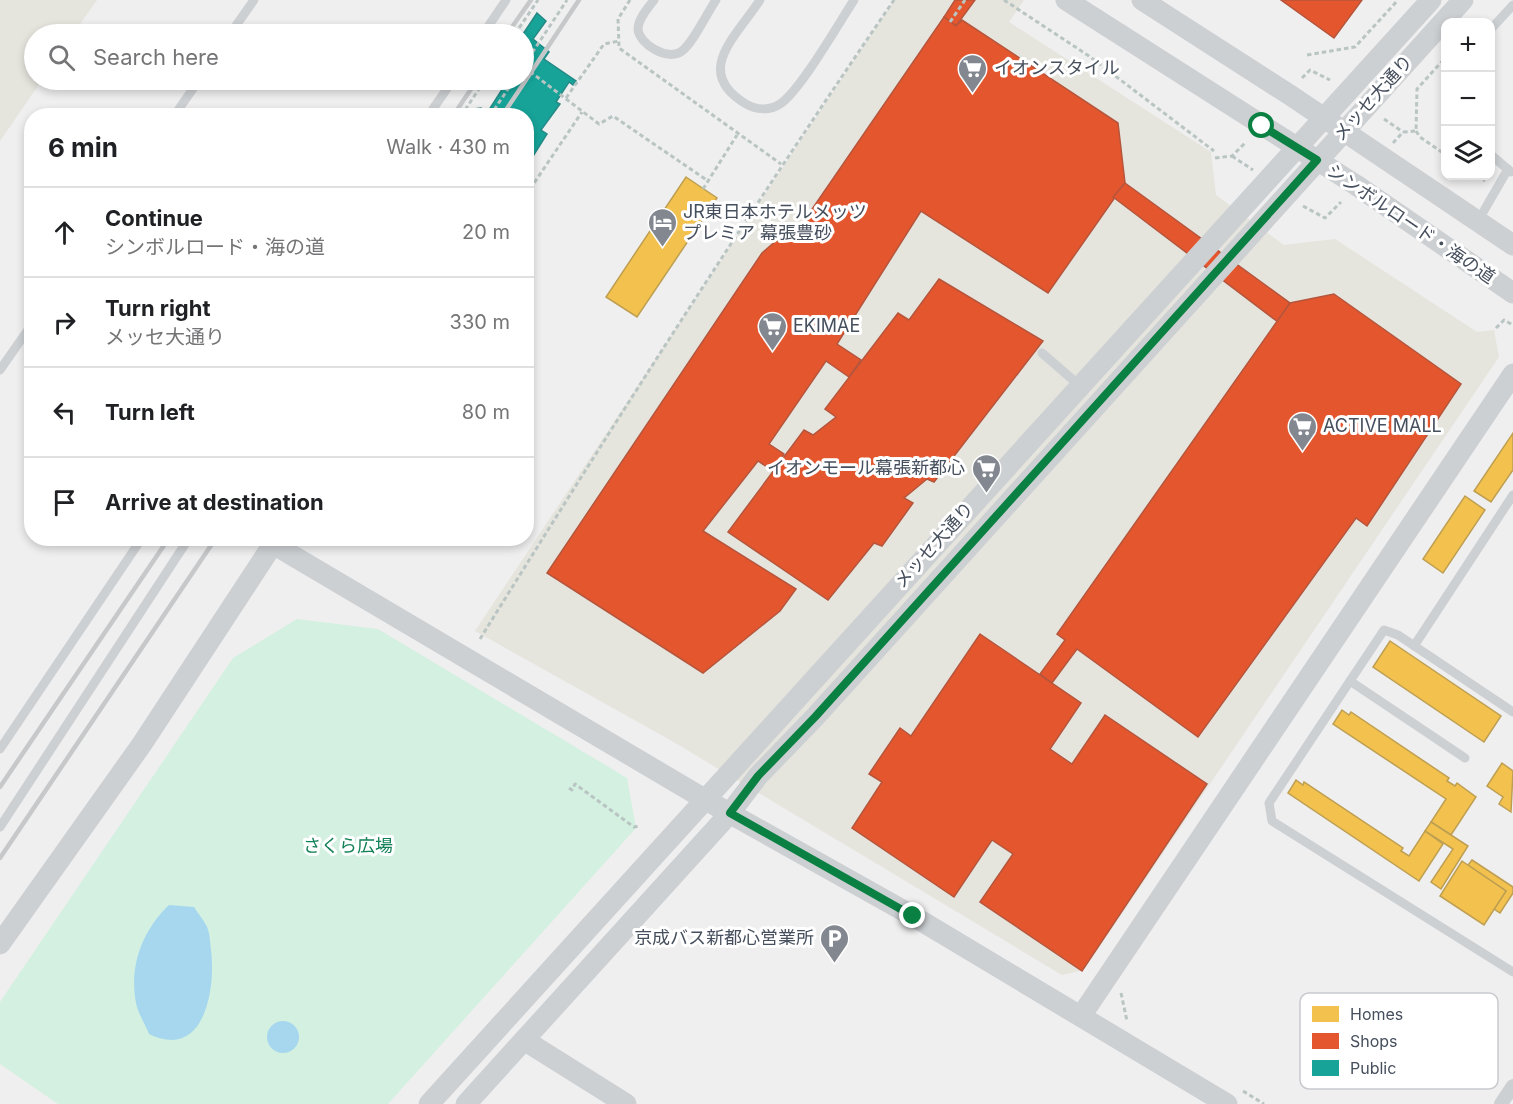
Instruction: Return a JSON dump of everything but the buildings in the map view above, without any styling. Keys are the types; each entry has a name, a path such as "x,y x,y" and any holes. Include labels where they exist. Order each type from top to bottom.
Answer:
{"street":[{"name":"シンボルロード・海の道","path":"1066,0 1317,160 1513,293"},
{"path":"1142,0 1326,119 1513,245"},
{"name":"メッセ大通り","path":"429,1104 706,800 794,699 1326,119 1431,0"},
{"name":"メッセ大通り","path":"466,1104 730,813 758,776 815,717 1464,0"},
{"path":"1081,1016 1513,374"},
{"path":"0,944 142,744 272,546"},
{"path":"283,546 706,800 913,916 1227,1104"},
{"path":"524,1040 626,1104"},
{"path":"1501,1104 1513,1086"}],"lane":[{"path":"237,24 254,0"},
{"path":"490,24 506,0"},
{"path":"654,0 639,22 638,30 641,39 662,53 673,55 682,51 716,0"},
{"path":"760,0 721,59 719,72 721,83 730,94 751,107 762,109 773,108 790,96 854,0"},
{"path":"1495,25 1513,5"},
{"path":"180,108 192,90"},
{"path":"434,108 446,90"},
{"path":"1478,221 1511,171 1495,157"},
{"path":"0,369 24,335"},
{"path":"1042,353 1080,386"},
{"path":"1414,646 1513,495"},
{"path":"0,749 137,546"},
{"path":"0,827 184,546"},
{"path":"1513,712 1398,635 1384,630 1269,803 1272,821 1513,972"},
{"path":"1350,681 1465,758"}],"path":[{"path":"522,24 538,0"},
{"path":"534,51 567,0"},
{"path":"630,0 618,19 619,48 737,135 781,164"},
{"path":"480,639 611,428 781,164 894,0"},
{"path":"950,22 965,0"},
{"path":"1004,0 1089,56 1214,151"},
{"path":"1307,54 1355,46 1398,0"},
{"path":"566,98 604,44 619,41"},
{"path":"1441,63 1417,89 1416,131 1420,137 1441,152"},
{"path":"1302,78 1310,70 1330,80"},
{"path":"534,74 599,124 613,116 708,181"},
{"path":"466,108 478,90"},
{"path":"495,108 507,90"},
{"path":"534,183 582,112"},
{"path":"1384,120 1403,132 1416,131"},
{"path":"1391,146 1403,132"},
{"path":"703,189 737,135"},
{"path":"1215,158 1232,156 1245,143"},
{"path":"1232,156 1253,170"},
{"path":"1484,180 1490,184"},
{"path":"1303,206 1325,218 1341,202"},
{"path":"1496,328 1504,320 1513,325"},
{"path":"569,788 572,790 575,784 634,826 639,826"}],"shaded area":[{"path":"0,0 97,0 80,24 24,24 24,90 35,90 0,141"},
{"name":"イオンモール幕張新都心","path":"894,0 1024,0 1009,22 1211,152 1216,195 1284,245 1335,239 1477,332 1494,330 1499,357 1084,970 1062,975 672,741 475,631 531,546 534,546 534,542"}],"green space":[{"name":"さくら広場","path":"297,619 378,629 627,778 636,828 388,1104 58,1104 0,1064 0,1002 233,658"}],"water":[{"path":"169,905 194,907 208,929 212,966 208,1001 202,1017 194,1030 183,1038 168,1040 149,1034 136,1003 134,976 145,938 151,926"},
{"path":"283,1021 294,1026 299,1037 294,1048 283,1053 272,1048 267,1037 272,1026"}],"railway":[{"path":"514,24 531,0"},
{"path":"534,68 579,0"},
{"path":"458,108 470,90"},
{"path":"507,108 519,90"},
{"path":"0,787 164,546"},
{"path":"0,858 211,546"}],"place":[{"name":"イオンスタイル","path":"973,94"},
{"name":"JR東日本ホテルメッツ プレミア 幕張豊砂","path":"662,248"},
{"name":"EKIMAE","path":"772,352"},
{"name":"ACTIVE MALL","path":"1302,452"},
{"name":"イオンモール幕張新都心","path":"986,494"},
{"name":"京成バス新都心営業所","path":"835,964"}],"route":[{"path":"913,916 730,813 758,776 815,717 1317,160 1262,126"}]}
